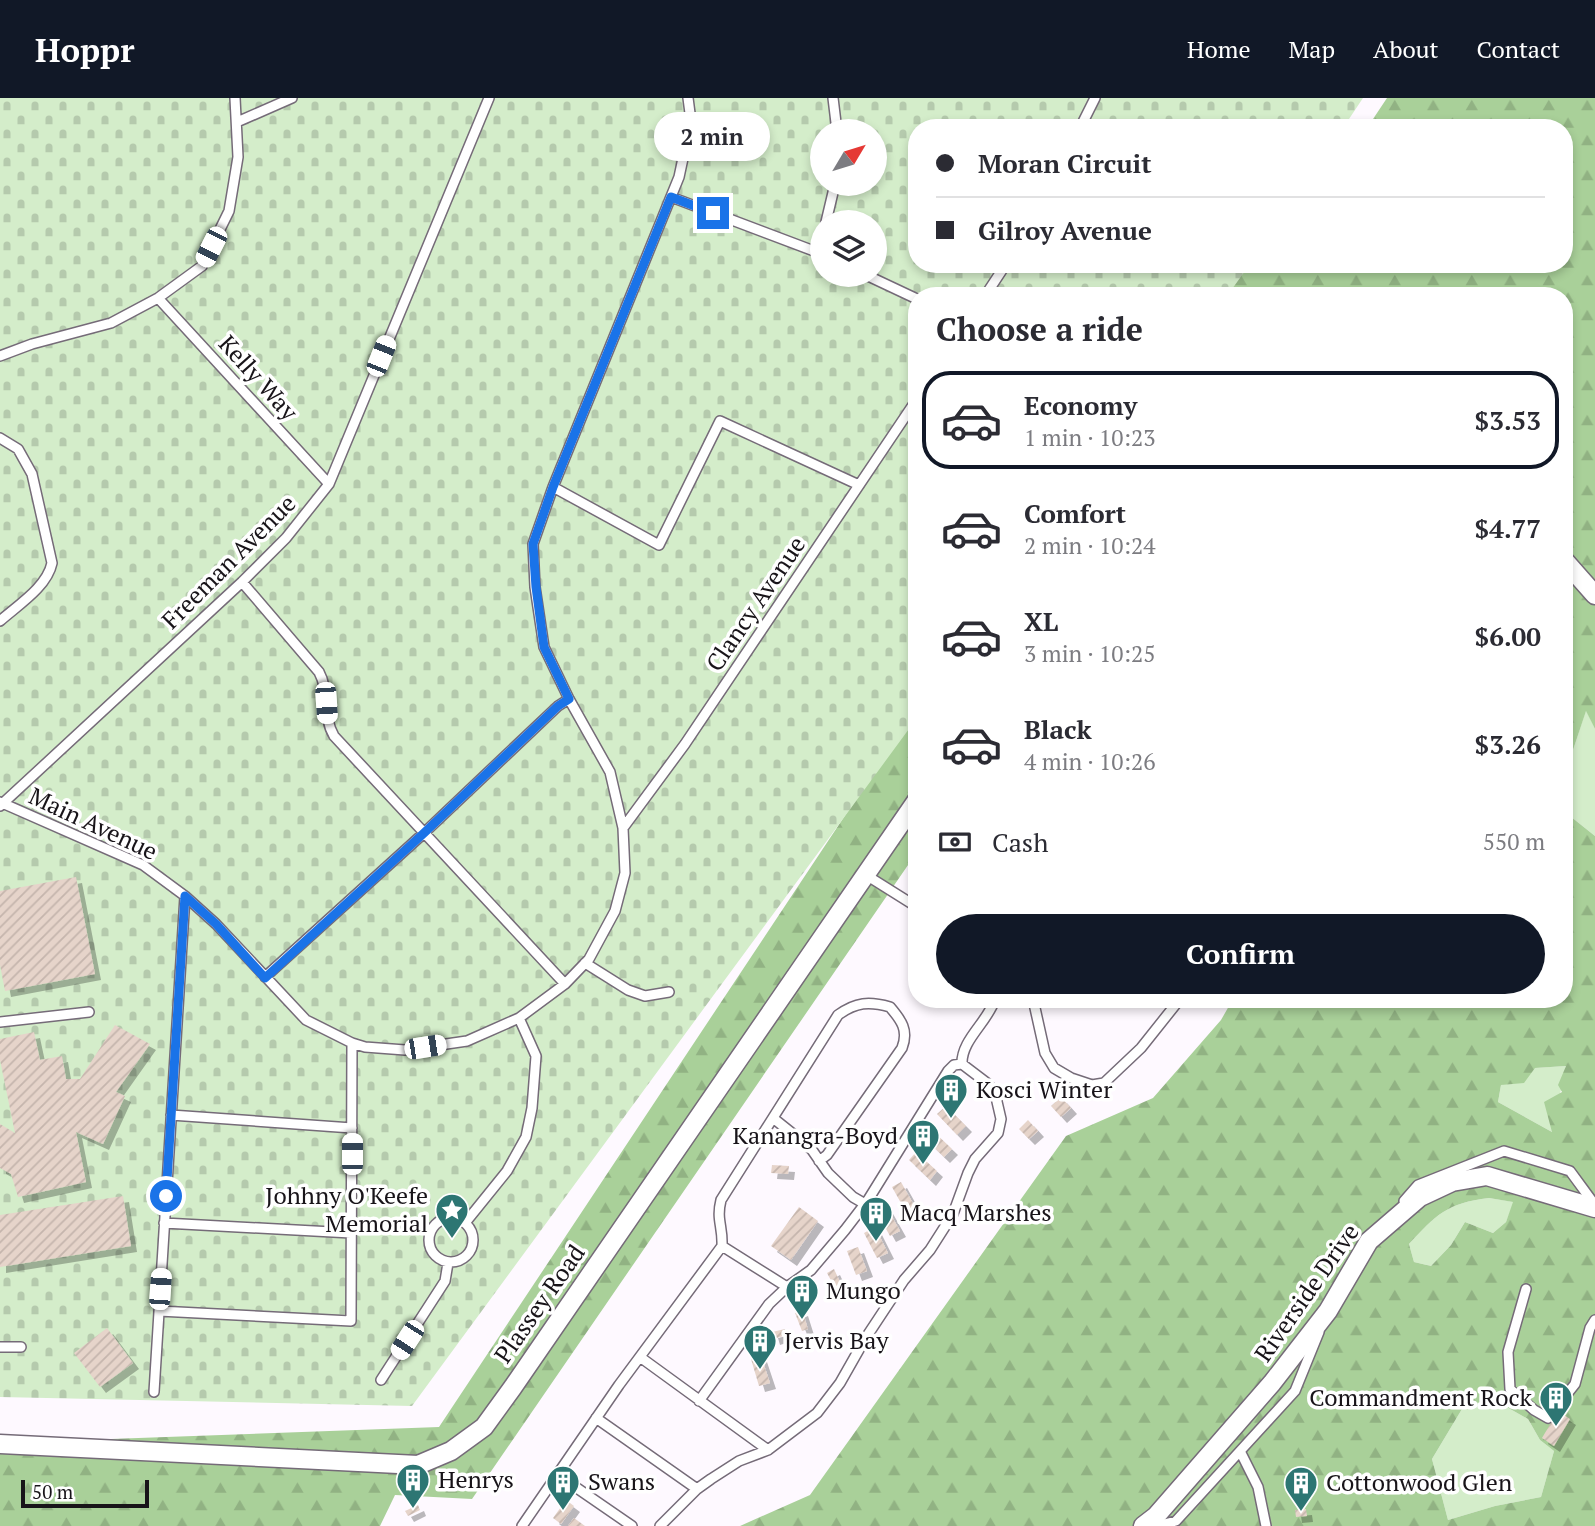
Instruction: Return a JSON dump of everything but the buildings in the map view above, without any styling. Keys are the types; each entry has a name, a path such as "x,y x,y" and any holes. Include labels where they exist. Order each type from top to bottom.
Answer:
{"street":[{"path":"1573,570 1595,595"},
{"name":"Plassey Road","path":"0,1444 418,1465 451,1451 484,1426 513,1387 908,813"},
{"name":"Riverside Drive","path":"1143,1526 1156,1517 1234,1430 1328,1311 1369,1241 1420,1197 1452,1182 1487,1176 1595,1207"}],"lane":[{"path":"0,356 32,344 111,323 158,298 202,266 229,211 238,157 235,98"},
{"path":"237,122 292,98"},
{"name":"Freeman Avenue","path":"1,804 242,582 286,538 329,484 489,98"},
{"name":"Main Avenue","path":"1,804 143,865 185,896 216,924 306,1020 352,1043 365,1047 405,1050 467,1041 519,1018 565,985 585,963 615,911 625,873 623,828 610,772 569,699 544,647 533,544 553,487 679,177 691,121 688,98"},
{"path":"833,98 835,119"},
{"path":"1084,119 1095,98"},
{"path":"671,197 810,249"},
{"path":"887,285 908,295"},
{"name":"Kelly Way","path":"158,298 329,484"},
{"name":"Clancy Avenue","path":"623,828 684,744 908,412"},
{"path":"553,487 659,545 720,421 859,485"},
{"path":"0,438 12,443 23,454 32,474 52,563 50,572 42,583 0,621"},
{"path":"242,582 319,672 324,681 327,725 334,736 565,985"},
{"path":"265,978 558,706 569,699"},
{"path":"866,875 908,901"},
{"path":"154,1392 185,896"},
{"path":"585,963 628,990 645,996 668,992"},
{"path":"522,1526 640,1357 722,1246 723,1233 717,1217 721,1200 838,1015 850,1006 863,1002 890,1007 905,1026 902,1048 827,1155 819,1161"},
{"path":"962,1064 961,1054 992,1008"},
{"path":"1034,1008 1045,1053 1054,1068 1071,1078 1092,1084 1104,1083 1141,1048 1173,1008"},
{"path":"0,1022 89,1012"},
{"path":"465,1223 507,1171 526,1136 533,1108 536,1056 519,1018"},
{"path":"159,1311 351,1321 352,1043"},
{"path":"660,1526 697,1489 739,1461 768,1450 808,1421 832,1394 904,1280 923,1260 953,1214 975,1158 998,1133 1001,1119 995,1093 986,1083 962,1064 954,1065 948,1070 865,1204 811,1270 769,1304 699,1401"},
{"path":"171,1115 352,1128"},
{"path":"773,1118 799,1138 828,1173 853,1197 865,1204"},
{"path":"1369,1241 1418,1185 1504,1151 1570,1171 1595,1207"},
{"path":"456,1219 465,1223 473,1235 473,1246 464,1259 448,1263 437,1258 429,1242 434,1226 443,1220 456,1219"},
{"path":"164,1223 351,1233"},
{"path":"722,1246 787,1287"},
{"path":"381,1380 445,1281 448,1263"},
{"path":"1526,1289 1508,1352 1510,1389 1534,1410 1548,1418 1575,1384 1590,1328 1595,1320"},
{"path":"1156,1526 1176,1521 1295,1391 1328,1311"},
{"path":"0,1347 22,1347"},
{"path":"640,1357 768,1450"},
{"path":"596,1419 697,1489"},
{"path":"1240,1451 1258,1487 1266,1526"},
{"path":"558,1475 632,1526"}],"green space":[{"path":"0,98 1363,98 1349,119 908,119 908,273 1244,273 1233,287 908,287 908,730 412,1406 0,1397"},
{"path":"1387,98 1595,98 1595,729 1586,711 1573,750 1573,287 1196,287 1205,273 1573,273 1573,119 1373,119"},
{"path":"1586,710 1595,729 1595,836 1573,818 1573,750"},
{"path":"908,721 908,865 472,1499 395,1495 380,1526 0,1526 0,1443 439,1427"},
{"path":"1573,818 1595,836 1595,1526 740,1526 810,1495 1066,1136 1153,1098 1221,1020 1228,1008 1573,1008","holes":["1566,1066 1558,1085 1562,1092 1544,1102 1552,1132 1498,1102 1501,1085 1524,1083 1535,1068","1489,1198 1513,1202 1506,1222 1493,1233 1465,1222 1451,1245 1431,1266 1414,1262 1409,1244 1435,1218 1452,1207","1496,1401 1528,1419 1540,1440 1554,1451 1541,1497 1495,1506 1448,1520 1432,1459 1465,1404"]},
{"path":"1566,1066 1552,1132 1498,1102 1501,1085 1534,1068"},
{"path":"1489,1198 1514,1202 1506,1222 1493,1233 1465,1222 1451,1245 1431,1266 1414,1262 1409,1244 1435,1218 1452,1207"},
{"path":"1496,1401 1528,1419 1540,1440 1554,1451 1541,1497 1495,1506 1448,1520 1432,1459 1465,1404"}],"place":[{"name":"Kosci Winter","path":"951,1120"},
{"name":"Kanangra-Boyd","path":"923,1166"},
{"name":"Johhny O'Keefe Memorial","path":"452,1240"},
{"name":"Macq Marshes","path":"876,1243"},
{"name":"Mungo","path":"802,1321"},
{"name":"Jervis Bay","path":"760,1371"},
{"name":"Commandment Rock","path":"1556,1428"},
{"name":"Henrys","path":"413,1510"},
{"name":"Swans","path":"563,1512"},
{"name":"Cottonwood Glen","path":"1301,1513"}],"route":[{"path":"166,1196 185,896 216,924 265,978 558,706 569,699 544,647 533,544 553,487 671,197 713,213"}]}
